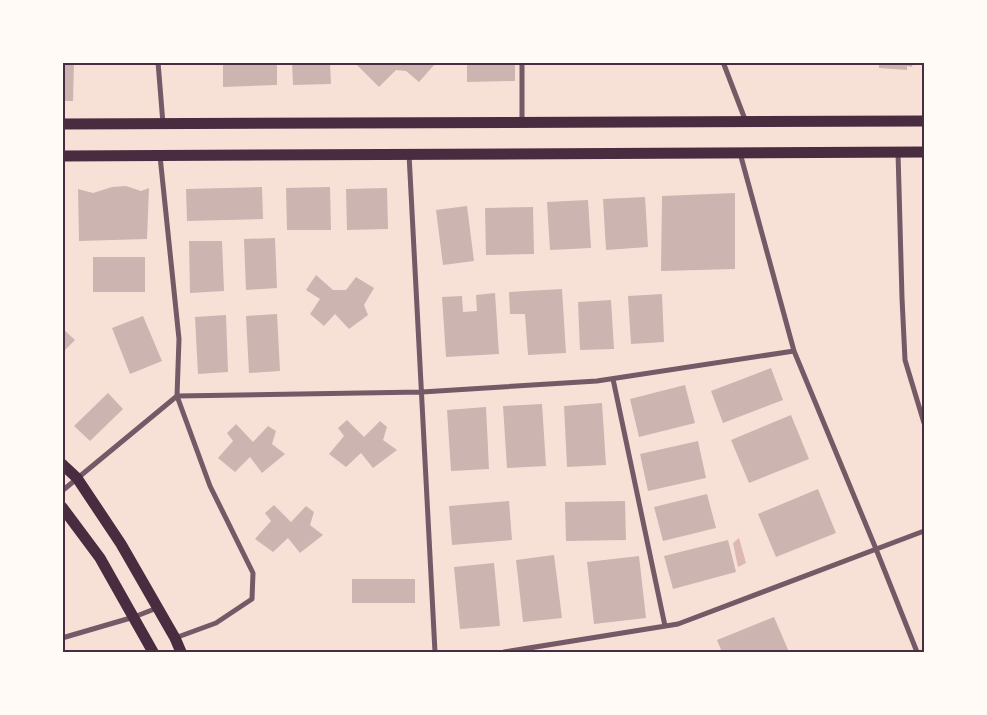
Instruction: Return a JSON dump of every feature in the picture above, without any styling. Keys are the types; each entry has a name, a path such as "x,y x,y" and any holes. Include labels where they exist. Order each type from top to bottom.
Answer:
{"main road":[{"path":"62,124 924,122"},
{"path":"62,156 924,152"},
{"path":"62,464 77,478 121,544 175,638 181,652"},
{"path":"62,506 100,558 153,652"}],"street":[{"path":"158,62 163,124"},
{"path":"522,62 522,123"},
{"path":"723,62 746,122"},
{"path":"898,152 905,360 924,423"},
{"path":"740,153 794,351 917,652"},
{"path":"409,154 435,652"},
{"path":"160,156 179,339 177,396 210,486 253,573 252,599 216,623 175,638"},
{"path":"62,491 177,396 422,392 613,379 794,351"},
{"path":"613,379 665,626"},
{"path":"504,652 678,624 924,532"},
{"path":"62,638 134,618 158,608"}],"shaded area":[{"path":"739,538 746,563 738,567 733,543"}],"building":[{"path":"62,62 74,62 73,101 62,101"},
{"path":"223,62 277,62 277,85 223,87"},
{"path":"292,62 330,62 331,84 293,85"},
{"path":"360,62 434,62 435,64 419,82 406,71 396,70 379,87 357,65"},
{"path":"467,62 515,62 515,81 467,82"},
{"path":"844,62 864,62 864,65 844,64"},
{"path":"879,62 913,62 912,67 907,66 907,70 879,68"},
{"path":"62,185 65,186 64,214 62,214"},
{"path":"126,186 141,191 149,188 147,239 79,241 78,189 93,193 112,187"},
{"path":"262,187 263,219 187,221 186,189"},
{"path":"330,187 331,230 287,230 286,188"},
{"path":"387,188 388,229 347,230 346,189"},
{"path":"735,193 735,269 661,271 662,196"},
{"path":"645,197 648,247 606,250 603,199"},
{"path":"588,200 591,248 550,250 547,202"},
{"path":"467,206 474,261 443,265 436,210"},
{"path":"533,207 534,254 486,255 485,208"},
{"path":"275,238 277,288 246,290 244,239"},
{"path":"189,241 222,241 224,291 190,293"},
{"path":"93,257 145,257 145,292 93,292"},
{"path":"316,275 333,290 346,290 356,277 374,288 364,305 368,315 349,329 335,314 324,326 310,314 320,299 306,290"},
{"path":"562,289 566,353 528,355 525,314 510,314 509,292"},
{"path":"495,293 499,354 446,357 442,297 462,296 463,312 477,311 476,295"},
{"path":"662,294 664,342 631,344 628,296"},
{"path":"611,300 614,349 580,350 578,302"},
{"path":"277,314 280,371 249,373 246,316"},
{"path":"226,315 228,372 198,374 195,317"},
{"path":"143,316 162,361 130,374 112,328"},
{"path":"62,328 75,340 62,353"},
{"path":"771,368 783,400 723,423 711,391"},
{"path":"685,385 695,423 639,437 630,399"},
{"path":"108,393 123,409 90,441 74,426"},
{"path":"602,403 606,465 567,467 564,406"},
{"path":"542,404 546,466 507,468 503,406"},
{"path":"486,407 489,469 451,471 447,410"},
{"path":"791,415 809,459 749,483 731,440"},
{"path":"347,420 364,437 380,421 387,427 383,440 397,450 373,468 361,453 346,467 329,454 344,436 338,428"},
{"path":"236,424 253,442 268,426 276,431 272,444 285,454 262,473 250,457 235,472 218,458 233,441 227,433"},
{"path":"698,441 706,478 648,491 640,454"},
{"path":"818,489 836,533 776,557 758,514"},
{"path":"707,494 716,528 663,541 654,507"},
{"path":"509,501 512,540 452,545 449,506"},
{"path":"625,501 626,540 566,541 565,502"},
{"path":"274,505 291,522 306,506 314,512 310,525 323,535 300,553 288,538 273,552 255,539 271,521 265,513"},
{"path":"728,540 736,572 673,589 664,556"},
{"path":"554,555 562,618 523,622 516,560"},
{"path":"639,556 646,618 594,624 587,562"},
{"path":"494,563 500,626 460,629 454,567"},
{"path":"352,579 415,579 415,603 352,603"},
{"path":"774,617 789,652 722,652 717,640"}]}
